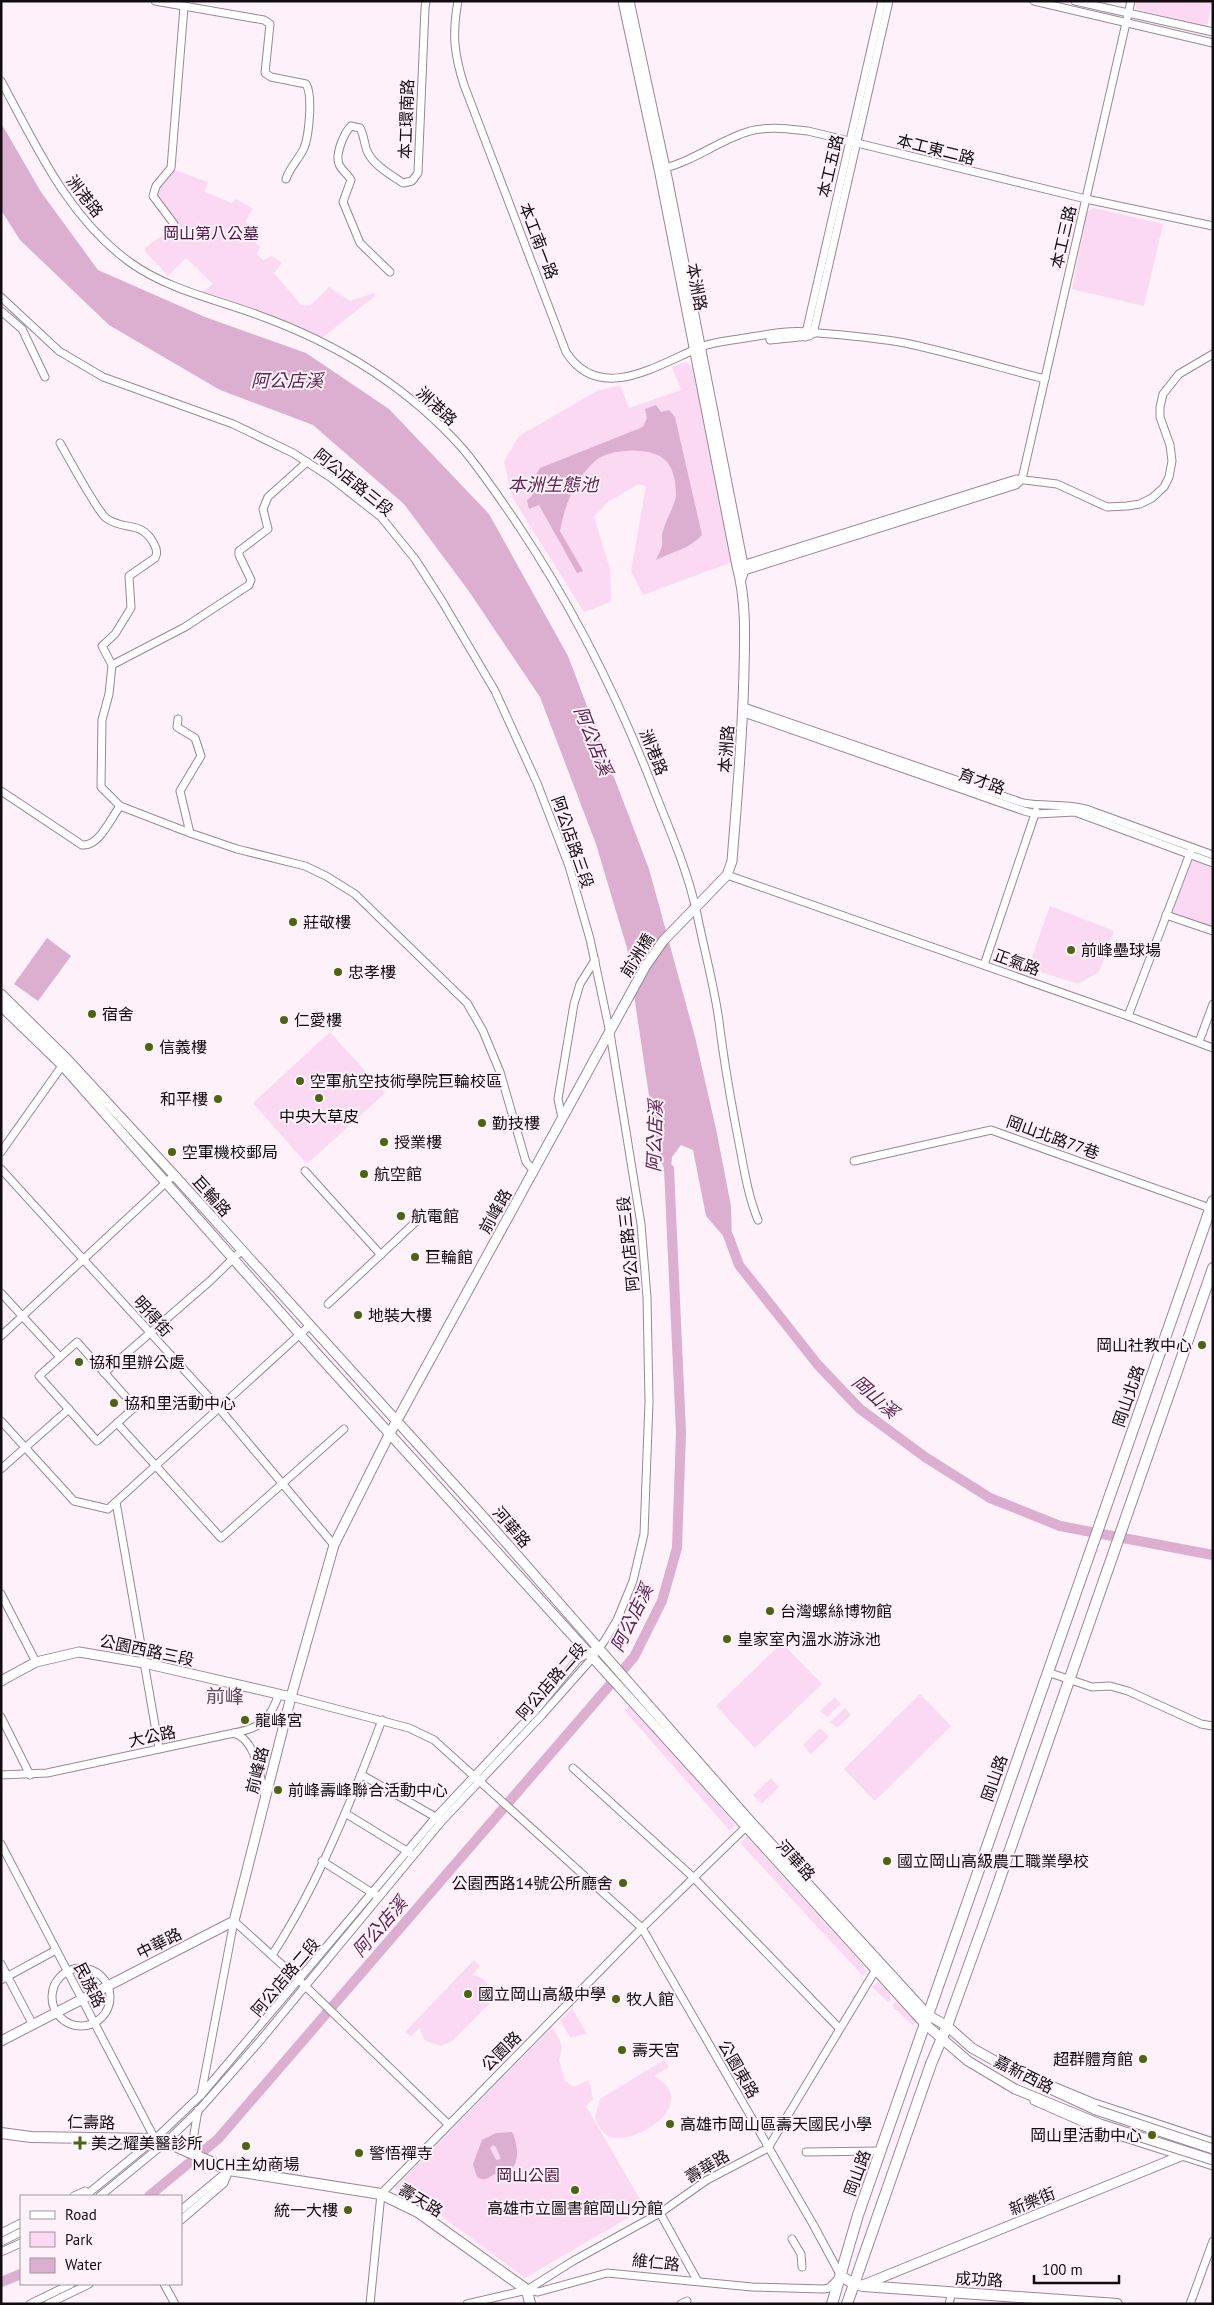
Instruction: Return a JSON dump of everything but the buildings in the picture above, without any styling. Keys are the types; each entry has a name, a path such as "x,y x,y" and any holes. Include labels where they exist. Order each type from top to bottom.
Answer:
{"main road":[{"name":"岡山北路","path":"1089,1551 1211,1204"},
{"path":"941,2038 947,2026 1213,1268"},
{"name":"岡山路","path":"832,2304 858,2214 1089,1551"},
{"name":"岡山路","path":"838,2304 848,2300 858,2285 941,2038"},
{"name":"仁壽路","path":"1,2133 31,2137 160,2140 196,2156"},
{"name":"壽天路","path":"196,2156 229,2170 381,2194 418,2212 527,2290"},
{"name":"成功路","path":"841,2276 858,2285 1117,2304"},
{"path":"527,2290 530,2304"}],"street":[{"path":"155,1 267,21 270,28 265,73 271,77 306,84 309,88 306,143 291,166 286,179"},
{"name":"本工環南路","path":"390,272 358,239 343,202 351,180 340,167 338,158 346,131 351,126 356,126 360,128 363,134 371,158 390,175 403,183 412,181 418,173 424,8 426,1"},
{"name":"本工南一路","path":"458,1 453,28 456,59 464,85 566,352 573,362 596,378 621,378 699,349 808,334 849,335 905,344 1045,379"},
{"name":"本洲路","path":"622,1 662,169"},
{"name":"本洲路","path":"629,1 699,349 741,571 745,626 744,710 732,861 727,875"},
{"name":"本工五路","path":"853,143 882,1"},
{"name":"本工五路","path":"808,334 889,1"},
{"path":"1034,1 1213,43"},
{"path":"1075,1 1213,32"},
{"name":"本工三路","path":"1022,479 1131,1"},
{"path":"174,224 153,196 156,186 171,168 184,7"},
{"name":"洲港路","path":"1,81 58,185 83,219 132,264 189,293 254,313 300,330 369,368 394,385 462,449 508,510 576,618 636,743 680,853 696,906"},
{"name":"本工東二路","path":"662,169 676,165 750,131 770,127 808,131 1086,199 1213,226"},
{"name":"阿公店路三段","path":"1,297 59,351 102,377 233,424 293,452 330,477 381,517 433,587 495,691 549,811 569,866 595,960 610,1033 646,1264 650,1402 644,1534 626,1600 601,1651"},
{"path":"1,311 22,330 45,377"},
{"path":"741,571 1016,485 1022,479 1071,488 1091,501 1107,507 1134,505 1152,498 1164,487 1169,477 1172,461 1170,445 1160,417 1163,394 1179,374 1213,354"},
{"path":"60,443 104,517 118,525 143,529 150,536 157,554 129,576 131,608 115,634 102,646 112,665 110,694 102,720 100,787 120,806 237,849 305,866 326,876 355,894 467,1003 483,1031 500,1072 526,1162 534,1171"},
{"path":"112,665 185,627 249,585 251,580 238,555 240,551 268,529 263,509 268,497 307,462"},
{"name":"育才路","path":"744,710 1023,803 1036,806 1074,806 1086,808 1190,851 1213,863"},
{"name":"育才路","path":"744,710 1036,814 1075,812 1190,851 1213,856"},
{"path":"178,719 176,726 195,738 201,756 180,791 190,833"},
{"path":"1,791 82,845 88,846 95,842 120,806"},
{"path":"984,965 1036,814 1036,806"},
{"path":"1128,1016 1190,851"},
{"path":"727,875 696,906 718,1016 725,1070 748,1188 751,1203 758,1220"},
{"name":"正氣路","path":"727,875 1128,1016 1213,1048"},
{"name":"前洲橋","path":"620,1015 645,967 662,941 696,906"},
{"path":"1166,915 1213,931"},
{"path":"562,1118 558,1099 574,1004 580,984 595,960"},
{"name":"巨輪路","path":"1,994 174,1176 397,1422"},
{"path":"1199,1042 1213,1004"},
{"name":"巨輪路","path":"1,1006 65,1062 167,1184 390,1433"},
{"name":"前峰路","path":"196,2156 193,2140 194,2128 234,1920 291,1697 334,1545 390,1433 620,1015"},
{"path":"1,1152 65,1062"},
{"name":"岡山北路77巷","path":"854,1161 991,1130 1211,1204"},
{"name":"明得街","path":"1,1169 149,1334 218,1407 334,1545"},
{"path":"305,1171 380,1255"},
{"path":"1,1336 174,1176"},
{"path":"328,1304 422,1216"},
{"path":"104,1373 210,1281 241,1251"},
{"path":"1,1293 60,1357"},
{"path":"1,1420 74,1501 108,1509 309,1326"},
{"path":"77,1342 104,1373 135,1408 97,1441 39,1376 77,1342"},
{"path":"1,1470 69,1409"},
{"name":"河華路","path":"397,1422 637,1691 749,1825"},
{"path":"117,1423 221,1538 344,1429"},
{"name":"河華路","path":"390,1433 941,2038"},
{"path":"116,1502 159,1748"},
{"path":"1,1594 36,1662"},
{"name":"阿公店路二段","path":"101,2195 160,2140 302,1982 439,1819 542,1716 593,1657 601,1651"},
{"name":"公園西路三段","path":"1,1681 36,1662 79,1652 144,1663 291,1697"},
{"name":"阿公店路二段","path":"478,1778 578,1659 593,1657"},
{"path":"1047,1672 1092,1687 1110,1686 1128,1691 1201,1724 1213,1726"},
{"name":"大公路","path":"1,1775 48,1774 159,1748 246,1731 262,1724 268,1717 279,1694"},
{"name":"公園東路","path":"291,1697 409,1728 434,1740 642,1928 841,2276"},
{"path":"536,1710 542,1716"},
{"path":"1,1718 30,1775"},
{"path":"272,1955 290,1929 345,1813 382,1720"},
{"path":"234,1733 241,1736 251,1746 266,1797"},
{"path":"573,1768 694,1878 839,2028"},
{"path":"362,1774 439,1819"},
{"path":"345,1813 410,1854"},
{"name":"公園路","path":"381,2194 642,1928 749,1825"},
{"name":"民族路","path":"1,1844 82,2000 160,2140"},
{"path":"322,1862 376,1896"},
{"path":"234,1920 302,1982 448,2124"},
{"name":"中華路","path":"1,2042 234,1920"},
{"path":"4,1978 56,1950"},
{"path":"1,1964 4,1978 33,2025"},
{"name":"壽華路","path":"527,2290 573,2261 660,2213 707,2180 768,2148 877,1966"},
{"path":"76,1968 94,1971 102,1976 108,1986 110,2002 108,2011 95,2024 77,2027 68,2024 56,2013 52,2002 52,1993 60,1976 67,1971 76,1968"},
{"name":"阿公店路二段","path":"85,2194 198,2111 259,2042 302,1982"},
{"name":"河華路","path":"926,2020 947,2026"},
{"name":"嘉新西路","path":"947,2026 972,2048 1020,2075 1096,2110 1213,2149"},
{"path":"252,2036 259,2042"},
{"name":"嘉新西路","path":"941,2038 968,2061 1022,2092 1100,2124 1213,2160"},
{"path":"1020,2075 1027,2075 1092,2102 1213,2142"},
{"path":"1022,2092 1031,2100 1122,2137 1213,2166"},
{"path":"1122,2137 1129,2114"},
{"name":"新樂街","path":"858,2285 1213,2142"},
{"path":"806,2152 881,2151"},
{"path":"182,2209 229,2170"},
{"path":"182,2219 224,2183 229,2170"},
{"path":"370,2304 381,2194"},
{"path":"660,2213 697,2280"},
{"path":"1,2233 20,2224"},
{"path":"1,2242 20,2232"},
{"path":"792,2239 801,2254 802,2267"},
{"path":"1190,2304 1213,2241"},
{"path":"1,2252 20,2243"},
{"name":"維仁路","path":"467,2304 527,2290 538,2292 607,2273 697,2280 752,2287 824,2289 829,2288 841,2276"},
{"path":"30,2304 69,2285"},
{"path":"48,2304 87,2285"},
{"path":"165,2285 175,2304"},
{"path":"948,2304 952,2292"}],"green space":[{"path":"1135,1 1212,1 1207,27 1140,10 1136,8"},
{"name":"岡山第八公墓","path":"175,170 208,182 205,192 232,203 236,199 253,209 245,222 254,226 256,232 250,237 260,247 257,254 263,260 272,256 282,263 274,273 301,305 310,306 329,287 350,301 374,293 375,296 322,338 273,317 199,294 213,284 186,258 168,276 144,250 177,225 157,200 157,190"},
{"path":"1094,208 1163,224 1144,306 1072,289 1087,211"},
{"path":"686,362 693,367 732,562 643,595 631,571 646,486 638,484 608,502 594,517 610,569 611,602 584,612 512,497 504,461 519,436 597,391 620,385 629,408 681,390 672,367"},
{"path":"1192,860 1213,868 1213,928 1172,914 1171,910 1189,862"},
{"name":"前峰壘球場","path":"1050,906 1114,931 1099,972 1078,984 1028,968"},
{"name":"中央大草皮","path":"330,1032 385,1093 307,1164 253,1103"},
{"path":"782,1643 822,1684 755,1748 716,1706"},
{"path":"920,1694 951,1726 875,1801 844,1769"},
{"path":"835,1697 841,1704 827,1717 820,1711"},
{"path":"630,1704 734,1823 735,1826 730,1831 625,1711"},
{"path":"845,1708 851,1715 837,1728 830,1722"},
{"path":"820,1728 829,1737 811,1754 803,1745"},
{"path":"771,1778 779,1787 762,1804 753,1795"},
{"path":"747,1837 863,1965 866,1972 863,1976 740,1843"},
{"path":"474,1960 480,1966 472,1975 481,1978 487,1984 490,1993 490,2003 451,2042 440,2046 424,2040 420,2028 411,2036 405,2032"},
{"path":"878,1982 891,1996 889,2003 872,1987"},
{"path":"894,2002 897,2002 914,2019 913,2026 892,2006"},
{"path":"572,2008 587,2034 570,2037 560,2021"},
{"name":"岡山公園","path":"552,2027 562,2046 559,2059 565,2081 574,2087 589,2080 593,2099 586,2106 645,2208 525,2278 421,2201 394,2189"},
{"path":"664,2060 669,2067 654,2076 668,2088 671,2100 667,2112 657,2123 629,2137 615,2138 605,2134 595,2117 600,2099"}],"water":[{"name":"阿公店溪","path":"1,123 41,192 98,270 205,317 306,353 389,409 489,514 568,656 649,869 695,1037 716,1129 731,1206 732,1246 706,1216 693,1150 681,1145 672,1157 670,1180 658,1156 627,948 596,844 540,697 468,590 404,504 313,425 220,390 109,325 20,240 1,210"},
{"name":"本洲生態池","path":"656,405 661,412 669,410 675,417 702,535 686,547 656,560 662,546 662,533 676,495 673,473 667,462 652,453 621,451 611,453 595,461 588,468 576,484 565,511 560,531 583,571 577,573 539,505 529,509 527,500 532,496 531,482 540,468 643,427 647,418 645,409"},
{"path":"47,938 71,956 38,1001 14,984"},
{"path":"512,2132 517,2148 515,2165 507,2172 495,2174 486,2179 477,2177 473,2164 482,2140 496,2133","holes":["493,2145 496,2147 501,2159 496,2160 490,2148"]}],"waterway":[{"name":"阿公店溪","path":"150,2195 218,2139 634,1657 662,1601 677,1548 681,1432 669,1169"},
{"name":"岡山溪","path":"728,1235 739,1265 818,1365 860,1409 925,1457 990,1498 1060,1526 1213,1555"},
{"name":"阿公店溪","path":"1,2282 20,2274"}],"place":[{"name":"莊敬樓","path":"293,922"},
{"name":"前峰壘球場","path":"1071,950"},
{"name":"忠孝樓","path":"338,972"},
{"name":"宿舍","path":"92,1014"},
{"name":"仁愛樓","path":"284,1020"},
{"name":"信義樓","path":"149,1047"},
{"name":"空軍航空技術學院巨輪校區","path":"300,1081"},
{"name":"中央大草皮","path":"319,1098"},
{"name":"和平樓","path":"218,1099"},
{"name":"勤技樓","path":"482,1123"},
{"name":"授業樓","path":"384,1142"},
{"name":"空軍機校郵局","path":"172,1152"},
{"name":"航空館","path":"364,1174"},
{"name":"航電館","path":"401,1216"},
{"name":"巨輪館","path":"415,1257"},
{"name":"地裝大樓","path":"358,1315"},
{"name":"岡山社教中心","path":"1202,1345"},
{"name":"協和里辦公處","path":"79,1362"},
{"name":"協和里活動中心","path":"114,1403"},
{"name":"台灣螺絲博物館","path":"770,1611"},
{"name":"皇家室內溫水游泳池","path":"727,1639"},
{"name":"龍峰宮","path":"245,1720"},
{"name":"前峰壽峰聯合活動中心","path":"278,1790"},
{"name":"國立岡山高級農工職業學校","path":"887,1861"},
{"name":"公園西路14號公所廳舍","path":"623,1883"},
{"name":"國立岡山高級中學","path":"468,1994"},
{"name":"牧人館","path":"616,1999"},
{"name":"壽天宮","path":"622,2050"},
{"name":"超群體育館","path":"1143,2059"},
{"name":"高雄市岡山區壽天國民小學","path":"670,2124"},
{"name":"岡山里活動中心","path":"1152,2135"},
{"name":"美之耀美醫診所","path":"80,2143"},
{"name":"MUCH主幼商場","path":"246,2146"},
{"name":"警悟禪寺","path":"359,2153"},
{"name":"高雄市立圖書館岡山分館","path":"575,2190"},
{"name":"統一大樓","path":"348,2210"}],"district":[{"name":"前峰","path":"225,1696"}]}
